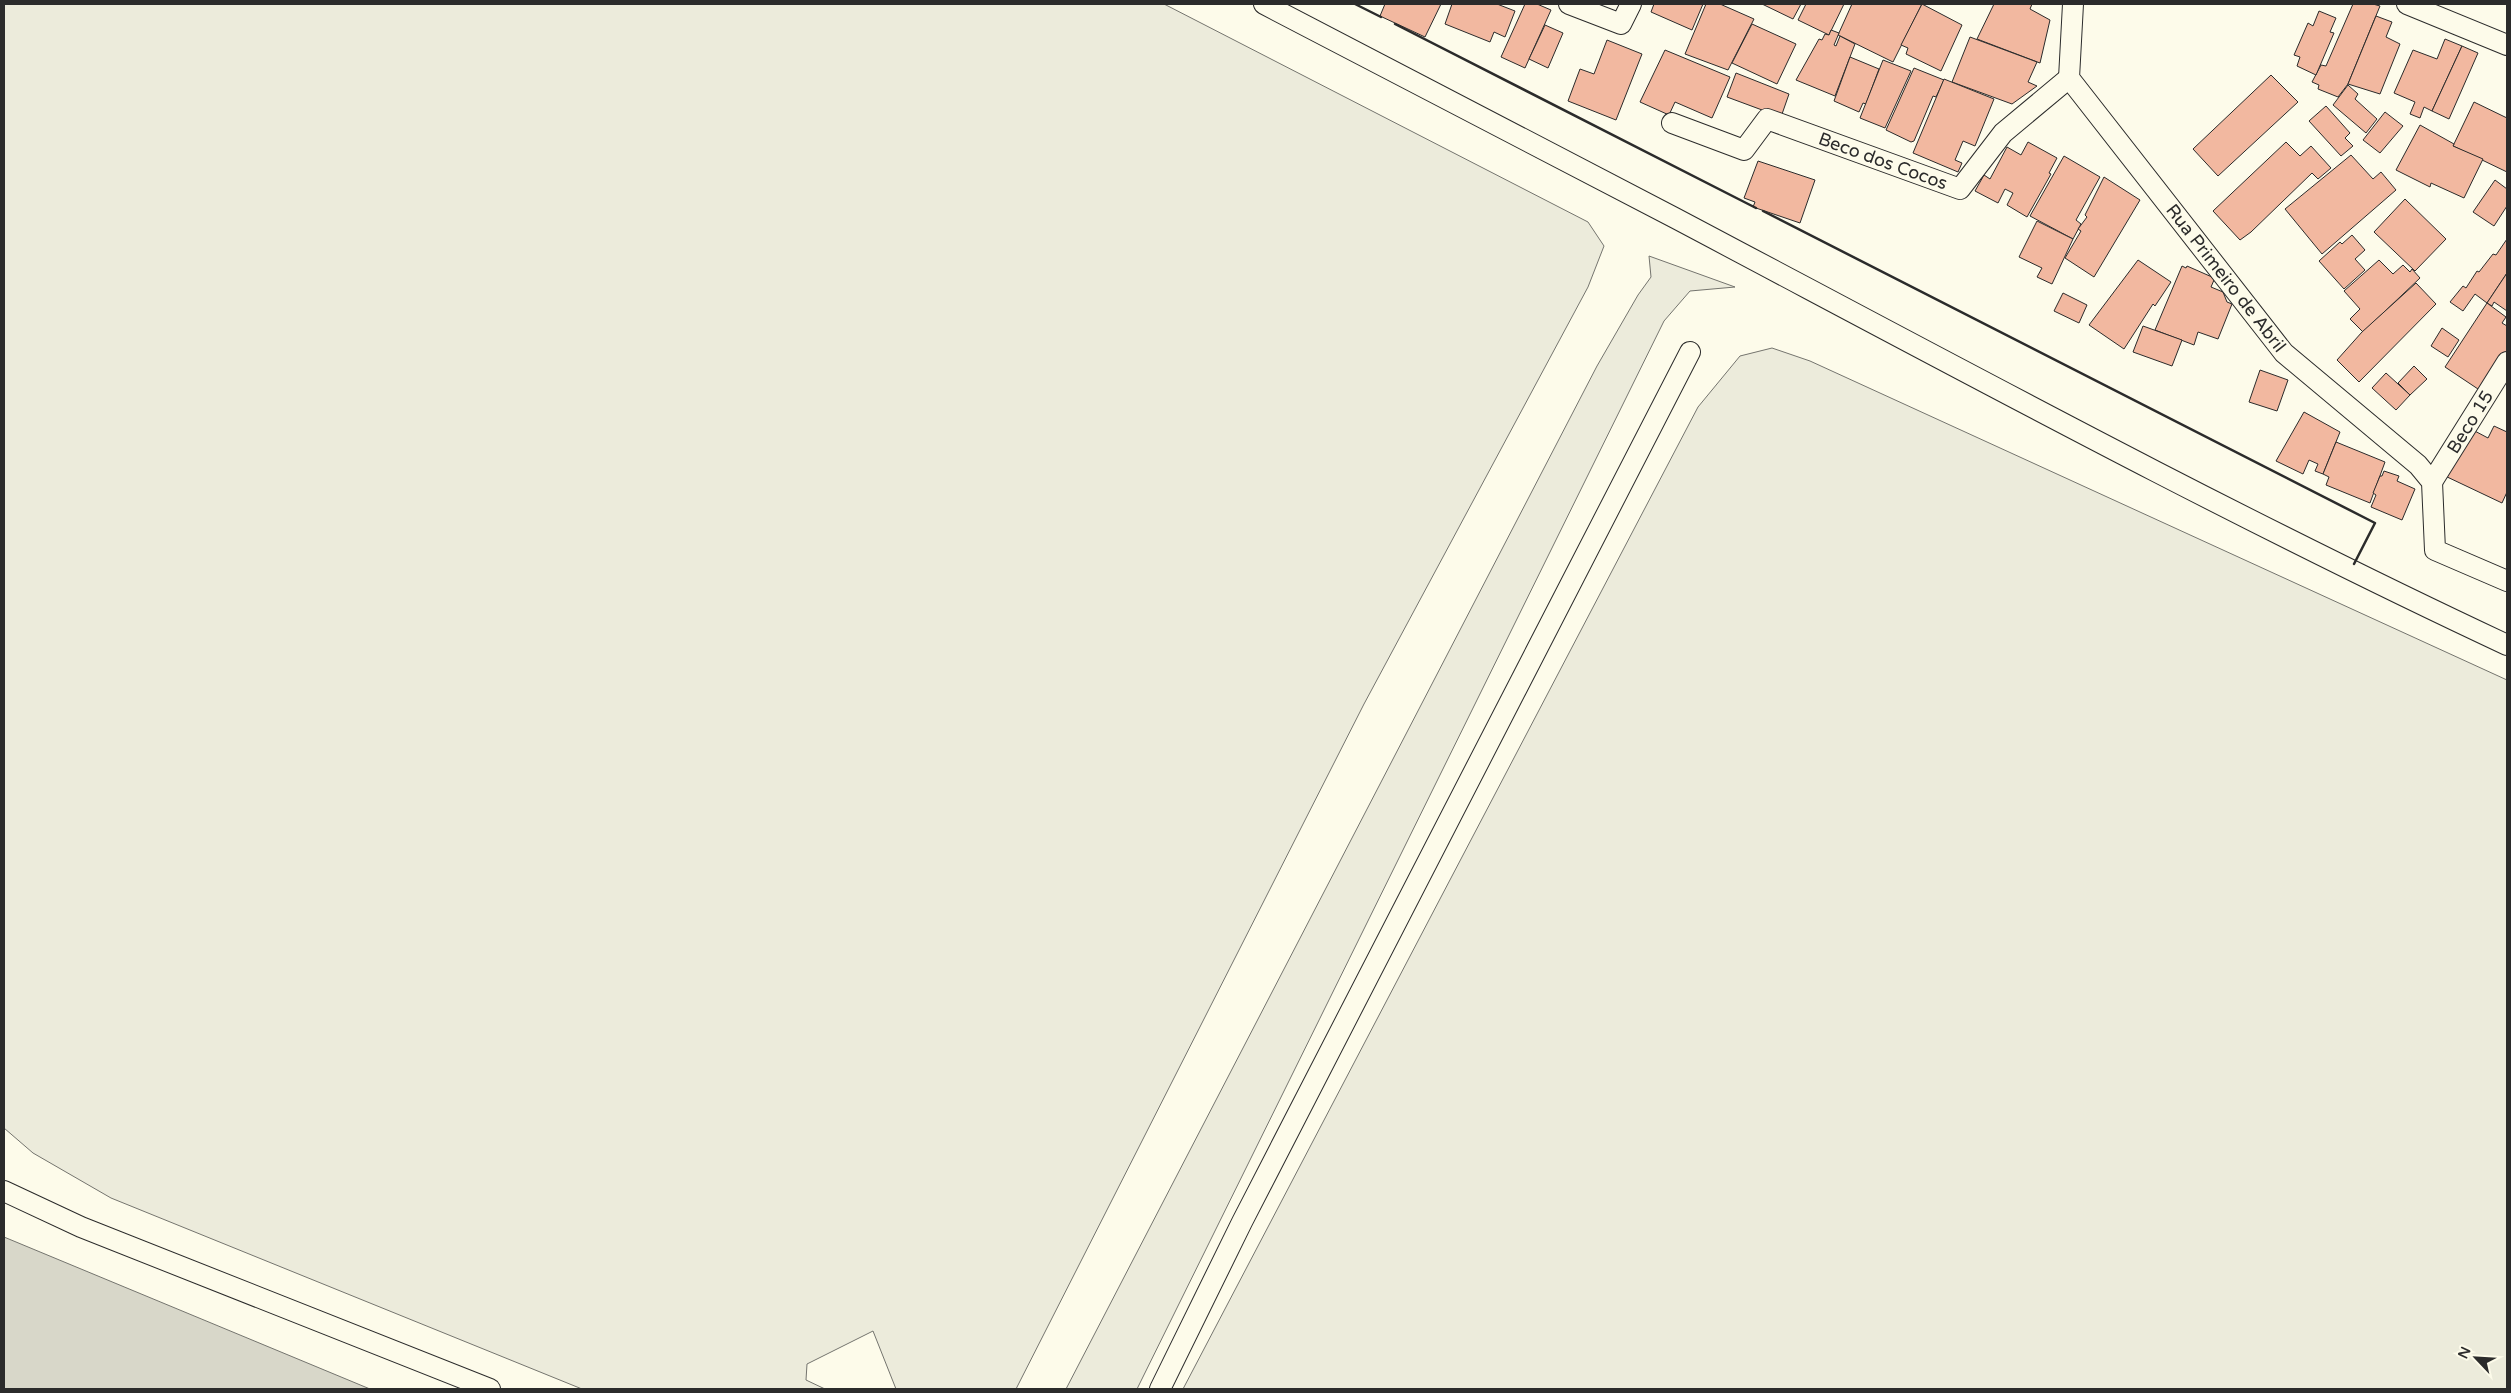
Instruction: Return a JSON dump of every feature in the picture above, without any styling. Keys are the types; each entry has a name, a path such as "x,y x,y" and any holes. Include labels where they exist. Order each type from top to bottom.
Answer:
{"lane":[{"path":"1264,4 1673,217 2002,393 2403,596 2507,645"},
{"path":"1568,4 1621,24 1631,4"},
{"path":"2069,78 2073,4"},
{"path":"2407,4 2507,45"},
{"name":"Beco dos Cocos","path":"1672,123 1744,150 1767,119 1960,189 2003,133 2069,78"},
{"name":"Rua Primeiro de Abril","path":"2069,78 2284,353 2418,465 2432,482"},
{"path":"1160,1389 1242,1222 1690,352"},
{"name":"Beco 15","path":"2432,482 2507,362"},
{"path":"2432,482 2435,550 2507,581"},
{"path":"4,1191 81,1227 490,1389"}],"shaded area":[{"path":"4,4 1164,4 1588,222 1604,246 1588,287 1364,704 1016,1389 896,1389 873,1331 807,1364 806,1380 825,1389 582,1389 111,1198 33,1153 4,1128"},
{"path":"1649,256 1735,287 1690,291 1664,321 1137,1389 1066,1389 1597,366 1638,295 1651,277"},
{"path":"1772,348 1810,361 2507,680 2507,1389 1183,1389 1698,407 1740,356"},
{"path":"4,1237 370,1389 4,1389"}],"building":[{"path":"1385,4 1441,4 1425,37 1380,16"},
{"path":"1452,4 1497,4 1515,11 1505,37 1494,32 1490,42 1445,24"},
{"path":"1525,4 1537,4 1551,10 1525,68 1501,57"},
{"path":"1654,4 1703,4 1692,30 1651,12"},
{"path":"1706,4 1720,4 1754,19 1728,70 1685,54"},
{"path":"1762,4 1801,4 1793,19"},
{"path":"1806,4 1844,4 1829,35 1798,20"},
{"path":"1852,4 1922,4 1893,62 1838,35"},
{"path":"1922,4 1962,25 1941,71 1906,54 1908,48 1901,45"},
{"path":"1994,4 2032,4 2030,9 2050,20 2040,63 1977,39"},
{"path":"2353,4 2380,6 2348,84 2338,97 2318,89 2319,85 2312,82 2321,65 2326,66"},
{"path":"2319,11 2336,18 2330,32 2334,33 2316,75 2297,66 2300,57 2294,55 2308,23 2313,26"},
{"path":"2376,16 2392,22 2386,37 2400,44 2380,94 2348,84"},
{"path":"1752,24 1796,44 1777,84 1732,63"},
{"path":"1545,25 1563,33 1548,68 1529,59"},
{"path":"1831,30 1839,33 1834,45 1836,46 1840,36 1855,44 1835,96 1796,80 1819,39 1822,40 1825,34 1829,35"},
{"path":"1970,37 2037,62 2028,82 2037,86 2012,104 1952,82"},
{"path":"2445,39 2462,46 2432,111 2424,107 2420,118 2410,114 2415,102 2394,93 2413,50 2437,59"},
{"path":"1607,40 1642,54 1616,120 1568,101 1580,69 1594,74"},
{"path":"2462,46 2478,53 2449,119 2432,111"},
{"path":"1665,50 1730,77 1712,118 1675,102 1669,115 1640,102"},
{"path":"1850,57 1879,69 1866,104 1863,103 1859,112 1834,101"},
{"path":"1883,60 1911,71 1885,128 1860,118"},
{"path":"1914,68 1944,80 1936,97 1933,96 1914,141 1911,142 1886,130"},
{"path":"1736,73 1789,94 1781,117 1727,97"},
{"path":"2271,75 2298,102 2218,176 2193,149"},
{"path":"1944,79 1994,99 1975,146 1963,141 1955,160 1962,163 1958,172 1913,153"},
{"path":"2348,85 2358,94 2355,99 2377,119 2366,133 2333,105"},
{"path":"2474,102 2507,118 2507,172 2453,146"},
{"path":"2326,106 2350,133 2345,138 2353,146 2341,156 2309,121"},
{"path":"2385,112 2403,126 2380,153 2363,140"},
{"path":"2420,125 2454,144 2453,146 2483,159 2464,198 2431,183 2430,187 2396,170"},
{"path":"2028,142 2057,158 2049,173 2051,174 2027,217 2007,205 2013,193 2005,189 1998,203 1975,191 1984,175 1990,179 2007,147 2021,155"},
{"path":"2286,142 2300,156 2311,146 2331,168 2318,179 2312,173 2251,232 2240,240 2213,211"},
{"path":"2351,155 2373,179 2381,172 2396,190 2322,254 2285,209"},
{"path":"2064,156 2100,177 2076,220 2081,224 2073,239 2030,216"},
{"path":"1758,161 1815,180 1800,223 1753,207 1755,202 1744,198"},
{"path":"2104,177 2140,200 2094,277 2065,258 2081,231 2078,229 2087,217 2085,215"},
{"path":"2495,180 2507,189 2507,206 2494,226 2473,212"},
{"path":"2405,199 2446,239 2415,271 2374,232"},
{"path":"2037,221 2073,239 2052,284 2037,277 2042,268 2019,257"},
{"path":"2352,235 2365,250 2355,259 2365,270 2344,289 2319,261 2340,242 2342,244"},
{"path":"2507,239 2507,273 2487,303 2475,294 2463,311 2450,302 2463,286 2466,288 2477,271 2479,272 2493,254 2496,255"},
{"path":"2138,260 2171,282 2155,306 2153,304 2124,349 2089,325"},
{"path":"2379,260 2393,274 2403,265 2410,272 2412,269 2420,278 2363,332 2350,319 2360,309 2344,291"},
{"path":"2182,266 2186,268 2187,266 2212,277 2214,280 2211,287 2223,292 2227,302 2232,304 2218,339 2198,332 2194,345 2155,330"},
{"path":"2507,273 2507,311 2494,302 2492,306 2487,303"},
{"path":"2416,283 2436,304 2359,382 2337,360 2362,332"},
{"path":"2063,293 2087,305 2079,323 2054,311"},
{"path":"2487,303 2506,317 2502,323 2507,326 2507,357 2484,393 2445,367"},
{"path":"2143,326 2182,340 2172,366 2133,352"},
{"path":"2442,328 2459,340 2448,357 2431,346"},
{"path":"2414,366 2427,379 2410,395 2398,383"},
{"path":"2260,370 2288,380 2277,411 2249,402"},
{"path":"2386,373 2410,395 2396,410 2372,388"},
{"path":"2304,412 2340,432 2323,474 2315,471 2318,464 2309,460 2303,474 2276,461"},
{"path":"2494,426 2507,432 2507,492 2502,503 2443,475 2471,429 2488,438"},
{"path":"2336,442 2385,462 2370,503 2326,485 2329,477 2323,474"},
{"path":"2384,471 2399,476 2397,481 2415,489 2402,520 2371,507 2376,495 2373,493"}],"wall":[{"path":"1355,4 1381,17"},
{"path":"1395,24 1756,208"},
{"path":"1763,211 2375,523 2354,564"}]}
